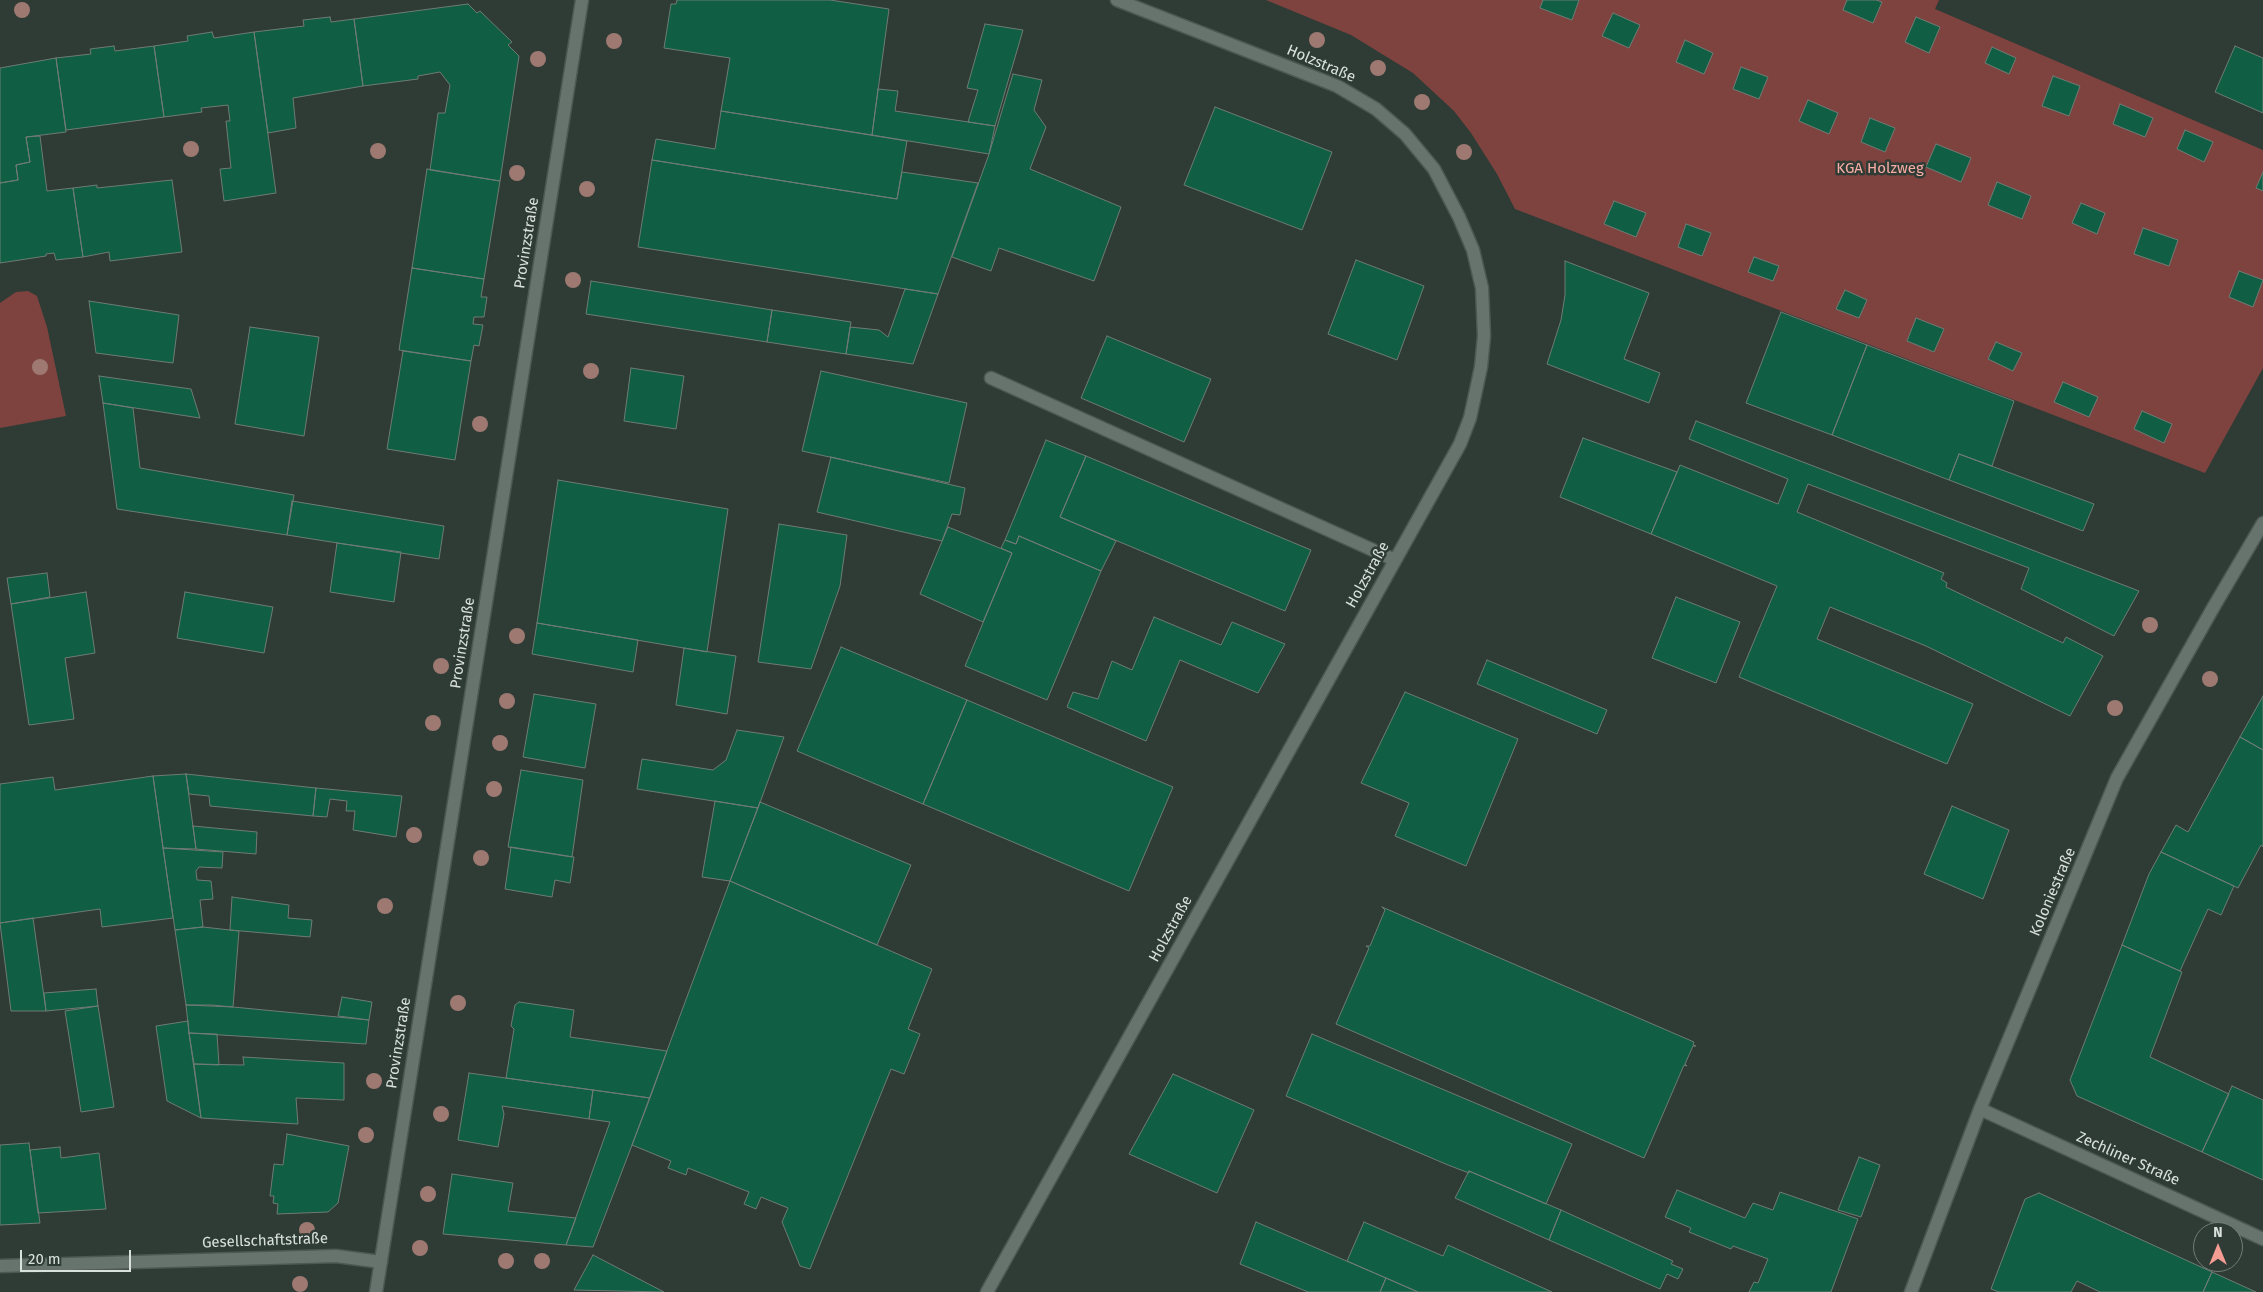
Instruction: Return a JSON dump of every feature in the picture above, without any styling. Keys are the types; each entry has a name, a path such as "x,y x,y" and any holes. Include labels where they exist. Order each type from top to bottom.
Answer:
{"street":[{"name":"Provinzstraße","path":"376,1292 582,0"},
{"name":"Holzstraße","path":"987,1292 1460,444 1470,418 1481,368 1484,336 1482,288 1473,250 1460,218 1434,169 1405,134 1376,109 1337,86 1117,0"},
{"path":"991,378 1395,560"},
{"name":"Koloniestraße","path":"1911,1292 1980,1109 2118,778 2263,523"},
{"name":"Zechliner Straße","path":"1980,1109 2263,1239"},
{"name":"Gesellschaftstraße","path":"0,1266 336,1256 381,1262"}],"green space":[{"name":"KGA Holzweg","path":"1266,0 1939,0 1935,9 2263,150 2263,368 2205,473 1515,209 1497,174 1471,133 1454,111 1413,73 1351,35"},
{"path":"28,291 37,296 47,327 66,416 0,428 0,303 16,292"}],"building":[{"path":"677,0 830,0 889,9 872,135 721,111 730,58 664,48 671,4 676,4"},
{"path":"1543,0 1579,0 1572,20 1540,8"},
{"path":"1847,0 1876,0 1882,2 1873,23 1843,10"},
{"path":"468,4 477,13 480,11 512,42 508,45 519,56 500,181 430,170 438,113 445,113 450,85 440,72 418,76 418,79 363,86 354,19"},
{"path":"1613,13 1640,25 1629,48 1602,36"},
{"path":"330,17 331,22 354,19 363,86 293,98 296,128 268,133 254,32 304,26 303,20"},
{"path":"1916,17 1940,27 1929,53 1905,42"},
{"path":"985,24 1023,30 995,126 968,122 978,90 967,88"},
{"path":"212,32 214,38 254,32 276,193 224,201 220,169 231,168 226,121 230,121 228,105 201,108 202,112 164,117 154,46 188,41 187,36"},
{"path":"1685,40 1713,53 1704,74 1676,62"},
{"path":"114,46 115,51 154,46 164,117 66,130 56,58 91,54 90,49"},
{"path":"2235,46 2263,58 2263,113 2215,92"},
{"path":"1992,47 2016,58 2009,74 1985,63"},
{"path":"56,58 66,132 26,137 30,162 16,165 18,180 0,183 0,68"},
{"path":"1741,67 1768,77 1759,99 1733,89"},
{"path":"1013,74 1042,80 1034,110 1046,127 1030,169 1121,207 1094,281 999,248 991,271 952,257 989,154"},
{"path":"2053,76 2080,86 2069,116 2042,106"},
{"path":"878,89 898,91 895,111 995,126 989,154 872,135"},
{"path":"1808,100 1838,113 1829,134 1799,121"},
{"path":"2120,104 2153,118 2145,137 2113,124"},
{"path":"1215,107 1332,152 1302,230 1184,185"},
{"path":"721,111 907,141 897,199 652,160 656,139 715,149"},
{"path":"1870,118 1895,128 1885,152 1861,142"},
{"path":"2185,130 2213,142 2204,162 2177,149"},
{"path":"40,136 47,191 73,188 83,257 56,260 54,253 0,263 0,183 18,180 16,165 30,162 26,137"},
{"path":"1936,144 1971,158 1961,182 1926,167"},
{"path":"652,160 897,199 902,172 978,183 938,294 638,247"},
{"path":"427,169 500,181 484,279 412,268"},
{"path":"2263,172 2263,191 2256,188"},
{"path":"172,180 182,252 110,261 109,252 83,257 73,188 97,185 97,188"},
{"path":"1997,182 2031,196 2022,219 1988,205"},
{"path":"1614,201 1646,213 1636,237 1604,224"},
{"path":"2081,203 2105,213 2097,234 2072,223"},
{"path":"1686,224 1711,233 1702,256 1678,247"},
{"path":"2143,228 2178,240 2169,266 2134,254"},
{"path":"1754,257 1779,266 1773,281 1748,272"},
{"path":"1356,260 1424,286 1397,360 1328,334"},
{"path":"1565,261 1649,293 1624,359 1660,373 1649,403 1547,364 1561,320 1565,295"},
{"path":"412,268 484,279 481,297 487,297 484,317 474,317 473,324 483,325 479,346 474,345 471,361 399,350"},
{"path":"2239,271 2263,280 2253,307 2229,297"},
{"path":"591,281 772,310 767,342 586,314"},
{"path":"905,289 938,294 913,364 846,354 850,327 879,330 888,337"},
{"path":"1845,290 1867,300 1859,318 1836,309"},
{"path":"89,301 179,315 173,363 96,353"},
{"path":"772,310 851,322 846,354 767,342"},
{"path":"1781,312 1867,345 1832,435 1746,403"},
{"path":"1916,318 1944,329 1934,352 1907,341"},
{"path":"250,327 319,337 304,436 235,424"},
{"path":"1107,336 1211,379 1184,442 1081,398"},
{"path":"1996,342 2022,353 2013,371 1988,359"},
{"path":"1867,345 2014,401 1992,466 1959,454 1949,480 1832,435"},
{"path":"403,351 471,361 455,460 387,449"},
{"path":"631,368 684,376 676,429 624,421"},
{"path":"821,371 967,403 949,483 802,451"},
{"path":"99,376 191,389 200,418 103,403"},
{"path":"2063,382 2098,397 2089,417 2054,402"},
{"path":"103,403 133,408 140,468 294,495 287,535 117,509"},
{"path":"2142,411 2172,424 2164,443 2134,429"},
{"path":"1696,421 2139,591 2114,636 2021,589 2029,568 1808,484 1797,512 1944,573 1941,579 1947,583 1946,587 2063,643 2066,637 2103,656 2070,716 1926,646 1830,607 1817,639 1973,704 1947,764 1739,677 1777,586 1651,534 1680,465 1778,504 1788,479 1689,439"},
{"path":"1583,438 1677,472 1651,534 1560,497"},
{"path":"1046,440 1086,456 1060,517 1116,541 1101,571 1019,536 1016,544 1005,540"},
{"path":"1959,454 2094,504 2083,531 1949,480"},
{"path":"1086,456 1311,550 1285,611 1060,517"},
{"path":"831,457 965,488 960,515 952,514 942,541 817,512"},
{"path":"558,480 728,509 707,652 537,623"},
{"path":"292,501 444,526 439,559 287,535"},
{"path":"779,524 847,535 840,586 811,669 758,662"},
{"path":"948,527 1012,553 983,622 920,594"},
{"path":"1019,536 1101,571 1047,700 965,666 1012,553 1001,548 1005,540 1016,544"},
{"path":"337,543 401,552 394,602 330,592"},
{"path":"47,573 50,597 11,604 7,578"},
{"path":"86,592 95,653 65,658 74,719 29,725 11,604"},
{"path":"185,592 273,607 264,653 177,638"},
{"path":"1676,597 1740,622 1716,683 1652,658"},
{"path":"1154,617 1221,645 1232,622 1285,644 1258,693 1180,660 1146,741 1067,707 1073,692 1098,699 1112,661 1132,670"},
{"path":"537,623 638,640 633,672 532,654"},
{"path":"841,647 967,700 923,804 797,751"},
{"path":"684,648 736,656 727,714 676,705"},
{"path":"1487,660 1607,710 1597,734 1477,684"},
{"path":"1405,692 1518,739 1466,866 1395,836 1409,803 1361,783"},
{"path":"534,694 596,704 585,768 523,757"},
{"path":"2263,696 2263,750 2240,737"},
{"path":"967,700 1173,787 1129,891 923,804"},
{"path":"737,730 784,737 758,808 637,789 642,759 713,770 726,760"},
{"path":"2240,737 2263,750 2263,847 2261,845 2238,888 2161,852 2176,825 2188,832"},
{"path":"521,770 583,780 572,857 508,847"},
{"path":"186,774 316,788 313,816 210,806 209,796 189,794"},
{"path":"186,774 196,849 163,848 153,776"},
{"path":"153,776 173,918 102,927 100,909 0,923 0,784 53,777 55,790"},
{"path":"316,788 402,796 396,837 353,830 355,811 346,811 347,801 330,799 327,817 313,816"},
{"path":"715,801 758,808 730,881 702,877"},
{"path":"760,802 911,865 877,945 730,881"},
{"path":"1952,806 2009,830 1983,899 1924,874"},
{"path":"193,826 257,832 256,854 196,849"},
{"path":"511,847 574,857 570,883 555,880 552,897 505,889"},
{"path":"163,848 223,852 222,868 199,867 196,871 197,880 211,881 213,899 200,900 203,927 175,930"},
{"path":"2161,852 2234,886 2221,915 2208,909 2180,971 2122,945 2149,874"},
{"path":"730,881 932,969 908,1029 920,1034 904,1074 891,1069 810,1269 800,1266 782,1222 788,1208 761,1197 756,1209 744,1204 749,1192 688,1168 686,1175 668,1168 671,1161 632,1145"},
{"path":"232,897 289,905 288,918 312,920 310,937 230,930"},
{"path":"1382,907 1694,1042 1693,1045 1696,1046 1693,1046 1685,1064 1687,1066 1684,1065 1644,1158 1336,1024 1369,948 1366,946 1370,946 1385,910"},
{"path":"33,918 46,1011 11,1011 0,923"},
{"path":"203,927 239,931 233,1007 186,1005 175,930"},
{"path":"2122,945 2182,972 2150,1057 2229,1094 2202,1152 2077,1096 2070,1080"},
{"path":"96,989 98,1006 46,1011 44,993"},
{"path":"342,997 372,1002 369,1020 338,1016"},
{"path":"519,1002 574,1010 570,1037 667,1051 650,1098 506,1078 514,1029 511,1026 515,1005"},
{"path":"186,1005 212,1005 369,1020 366,1044 189,1033"},
{"path":"98,1006 114,1107 81,1112 65,1011"},
{"path":"188,1021 201,1118 167,1101 156,1026"},
{"path":"189,1033 217,1034 219,1065 194,1064"},
{"path":"1312,1034 1572,1144 1546,1204 1469,1171 1469,1173 1448,1165 1286,1096"},
{"path":"243,1057 344,1063 344,1100 296,1098 298,1124 201,1118 194,1064 244,1065"},
{"path":"469,1073 593,1090 589,1119 502,1106 504,1114 498,1147 458,1140"},
{"path":"1173,1074 1254,1110 1217,1193 1129,1154"},
{"path":"2232,1086 2263,1100 2263,1180 2202,1152"},
{"path":"593,1090 650,1098 593,1247 566,1245 610,1122 589,1119"},
{"path":"287,1134 349,1146 338,1203 328,1212 277,1214 278,1204 273,1203 274,1196 270,1196 274,1164 283,1165"},
{"path":"29,1143 40,1223 0,1225 0,1145"},
{"path":"60,1147 61,1158 99,1153 106,1209 38,1213 30,1150"},
{"path":"1859,1157 1880,1165 1861,1217 1838,1210"},
{"path":"1469,1171 1561,1210 1549,1240 1455,1198"},
{"path":"452,1174 513,1183 508,1211 576,1218 566,1245 443,1234"},
{"path":"1677,1190 1745,1218 1753,1203 1773,1210 1780,1192 1858,1219 1831,1292 1749,1292 1754,1282 1758,1283 1768,1259 1733,1246 1731,1249 1689,1232 1691,1228 1665,1217"},
{"path":"2039,1193 2193,1263 2193,1272 2212,1272 2203,1292 2100,1292 2077,1281 2071,1292 1999,1292 1991,1289 2025,1199"},
{"path":"1561,1210 1673,1261 1671,1264 1683,1269 1678,1279 1667,1274 1660,1289 1549,1240"},
{"path":"1256,1222 1386,1278 1380,1292 1308,1292 1240,1264"},
{"path":"1364,1222 1443,1256 1448,1245 1552,1292 1418,1292 1347,1261"},
{"path":"593,1255 664,1292 574,1290"},
{"path":"2212,1272 2256,1292 2203,1292"},
{"path":"1386,1278 1418,1292 1380,1292"}]}
